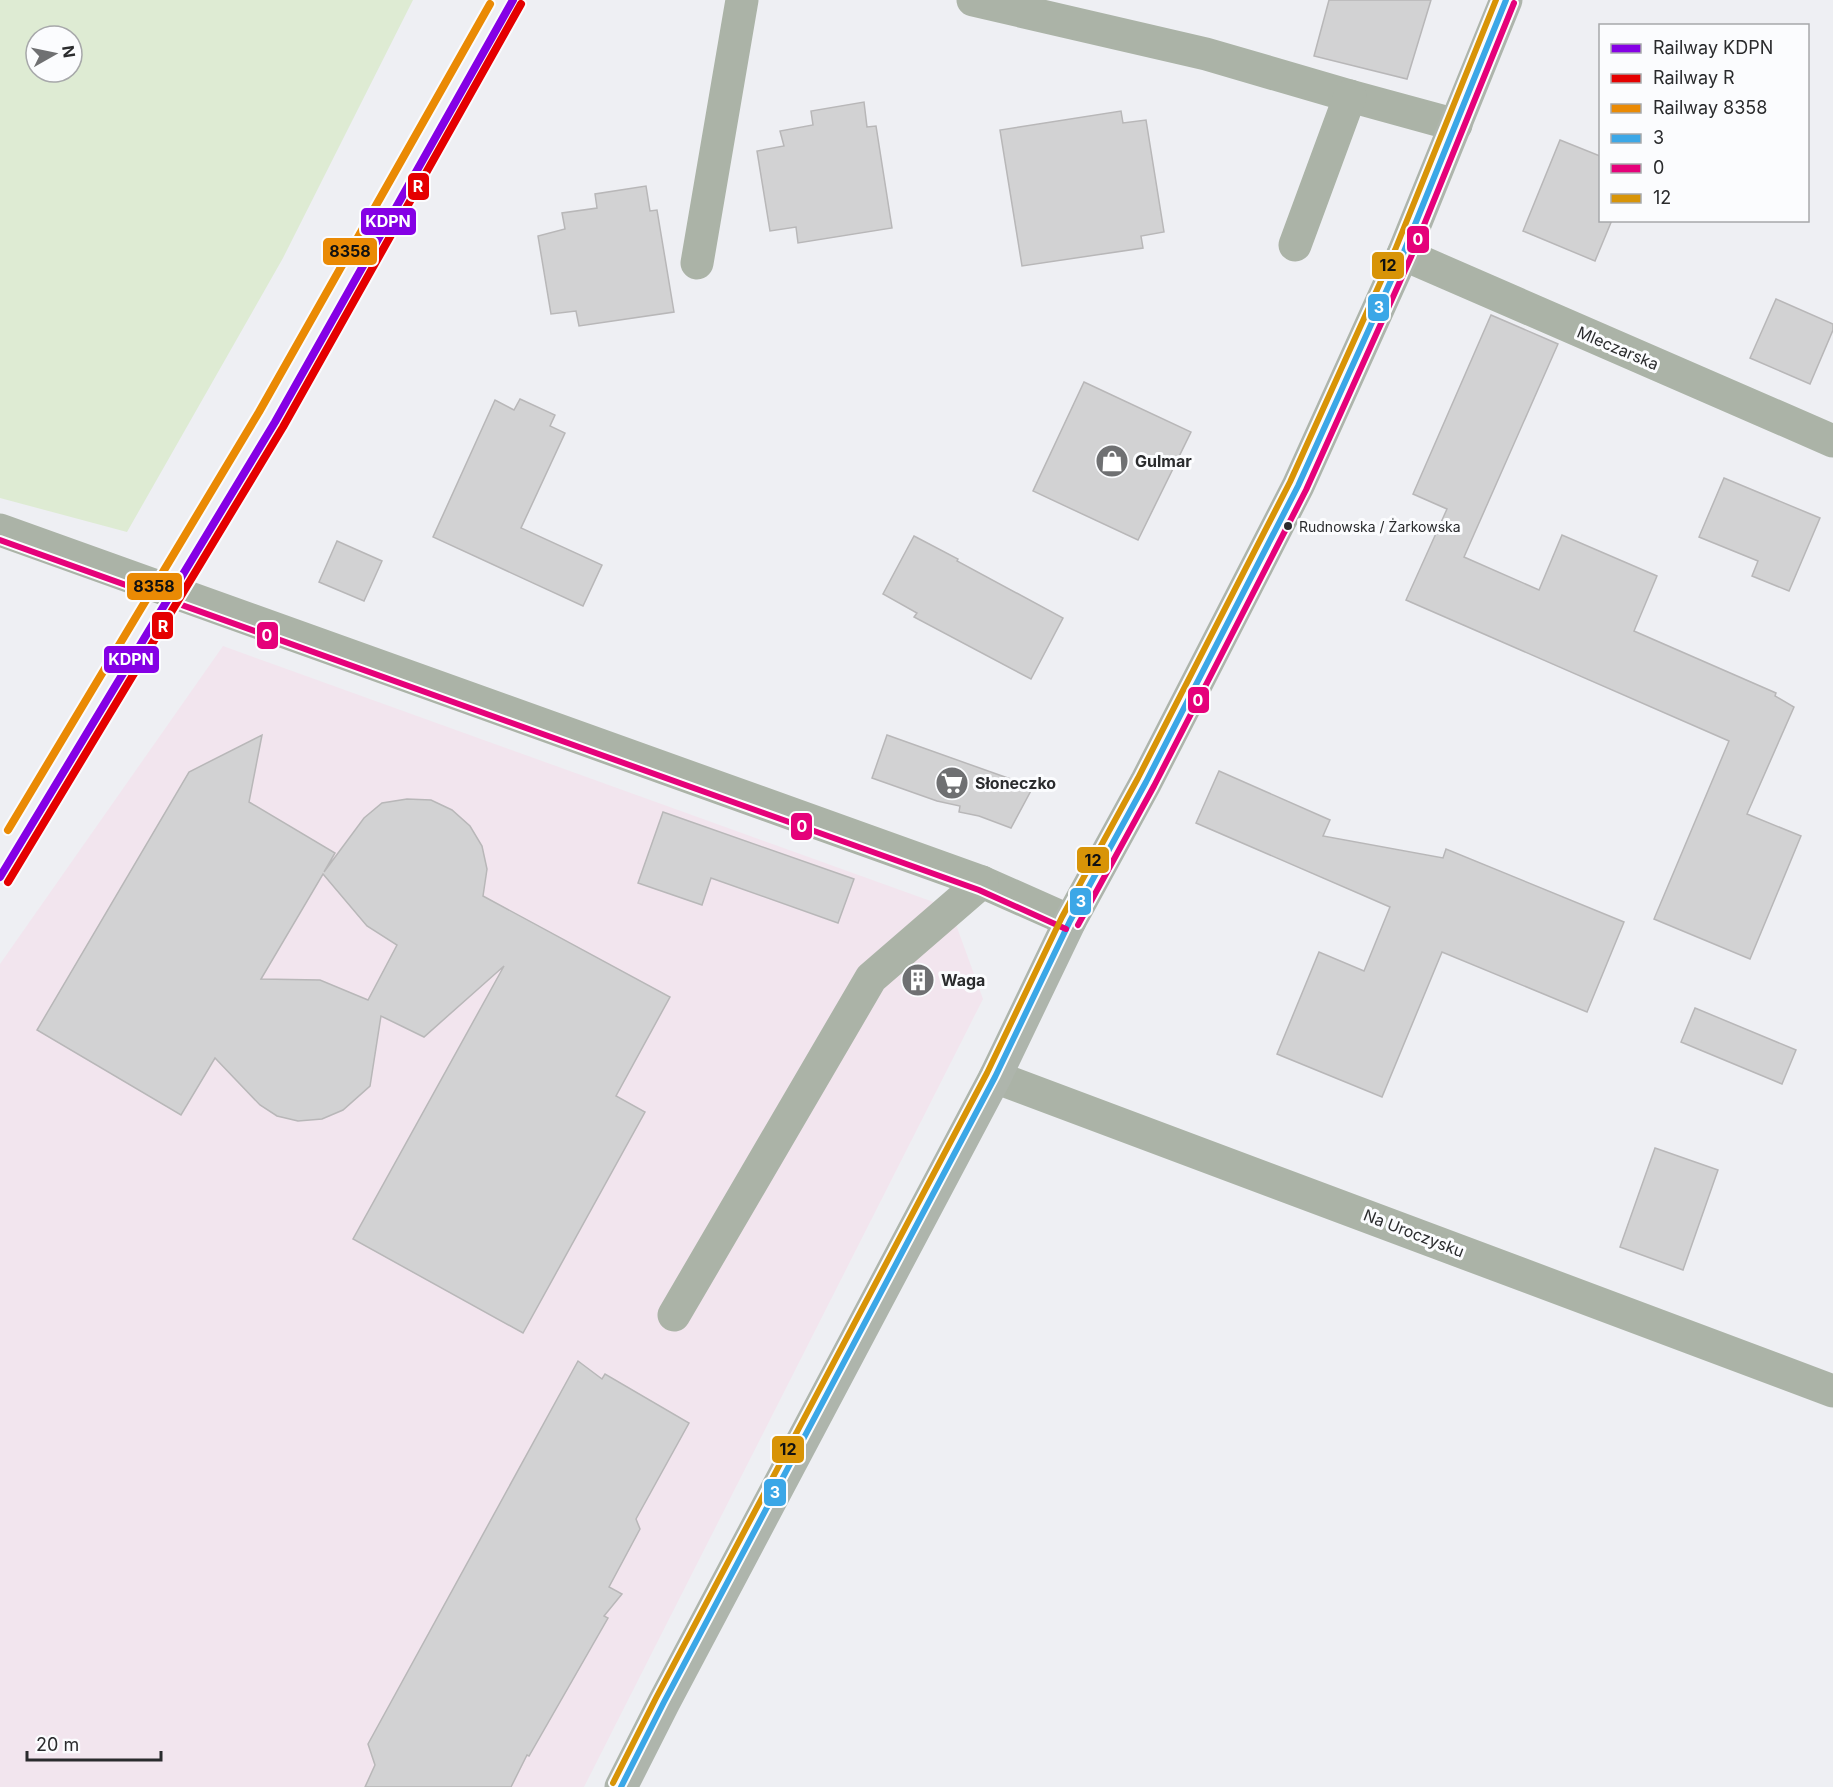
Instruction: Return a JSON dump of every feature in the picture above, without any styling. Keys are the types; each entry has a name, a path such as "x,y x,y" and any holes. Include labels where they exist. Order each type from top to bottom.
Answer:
{"main road":[{"path":"621,1787 994,1077 1070,921 1146,783 1298,486 1403,254 1506,0"}],"street":[{"path":"696,263 742,0"},
{"path":"973,0 1206,54 1456,125"},
{"path":"1294,245 1350,96"},
{"name":"Mleczarska","path":"1403,254 1833,441"},
{"path":"0,530 982,882 1070,921"},
{"path":"674,1316 871,978 982,882"},
{"name":"Na Uroczysku","path":"994,1077 1833,1390"}],"shaded area":[{"path":"223,646 950,908 983,999 584,1787 0,1787 0,964"}],"green space":[{"path":"0,0 413,0 283,258 127,532 0,498"}],"building":[{"path":"1329,0 1431,0 1407,79 1314,56"},
{"path":"864,102 867,127 876,126 892,228 798,243 796,227 770,231 757,151 784,146 780,131 813,125 811,111"},
{"path":"1121,111 1123,123 1146,120 1164,232 1141,236 1143,248 1022,266 1000,130"},
{"path":"1560,140 1599,156 1599,222 1611,222 1595,261 1523,231"},
{"path":"646,186 650,211 657,210 674,312 579,326 576,311 551,314 538,236 565,229 562,213 597,208 595,194"},
{"path":"1776,299 1833,324 1833,330 1810,384 1750,358"},
{"path":"1491,315 1558,344 1464,557 1539,590 1562,535 1657,576 1634,631 1776,693 1775,696 1794,707 1747,814 1801,836 1750,959 1654,919 1729,741 1406,600 1447,509 1413,494"},
{"name":"Gulmar","path":"1084,382 1191,432 1138,540 1033,491"},
{"path":"520,399 555,415 550,426 565,433 521,528 602,565 583,606 433,537 495,400 514,410"},
{"path":"1724,478 1820,518 1789,591 1752,576 1758,561 1699,537"},
{"path":"914,536 1063,618 1031,679 914,617 917,613 883,594"},
{"path":"337,541 382,561 364,601 319,582"},
{"path":"262,735 249,802 335,853 324,872 364,818 382,803 407,799 431,800 452,810 470,826 482,846 487,869 483,896 670,997 616,1096 645,1112 523,1333 353,1239 504,966 424,1037 381,1016 370,1086 343,1110 322,1119 298,1121 277,1116 260,1105 215,1058 181,1115 37,1030 189,772","holes":["323,874 367,926 397,945 368,1000 320,980 261,979"]},
{"name":"Słoneczko","path":"887,735 1033,787 1011,828 979,816 959,812 960,806 937,801 872,778"},
{"path":"1219,771 1330,820 1323,836 1443,858 1446,849 1624,922 1587,1012 1442,952 1382,1097 1277,1054 1319,952 1364,971 1390,907 1196,823"},
{"path":"663,812 854,879 838,923 711,878 702,905 638,883"},
{"path":"1695,1008 1796,1050 1782,1084 1681,1042"},
{"path":"1655,1148 1718,1170 1683,1270 1620,1247"},
{"path":"578,1361 602,1379 605,1374 689,1423 636,1519 640,1529 609,1587 622,1594 604,1616 608,1618 529,1756 527,1755 511,1787 365,1787 375,1765 368,1744"}],"rail line":[{"name":"KDPN","path":"0,877 275,422 513,0"},
{"name":"8358","path":"8,830 259,412 490,4"},
{"name":"R","path":"8,882 283,427 521,4"}],"transit line":[{"name":"12","path":"613,1783 987,1073 1062,917 1138,778 1290,482 1395,250 1496,0"},
{"name":"3","path":"621,1787 995,1077 1070,921 1146,782 1298,486 1403,254 1506,0"},
{"name":"0","path":"1078,925 1154,786 1306,490 1411,257 1514,3"},
{"name":"0","path":"0,540 979,890 1066,929"}],"place":[{"name":"Gulmar","path":"1112,461"},
{"name":"Rudnowska / Żarkowska","path":"1288,526"},
{"name":"Słoneczko","path":"952,783"},
{"name":"Waga","path":"918,980"}]}
